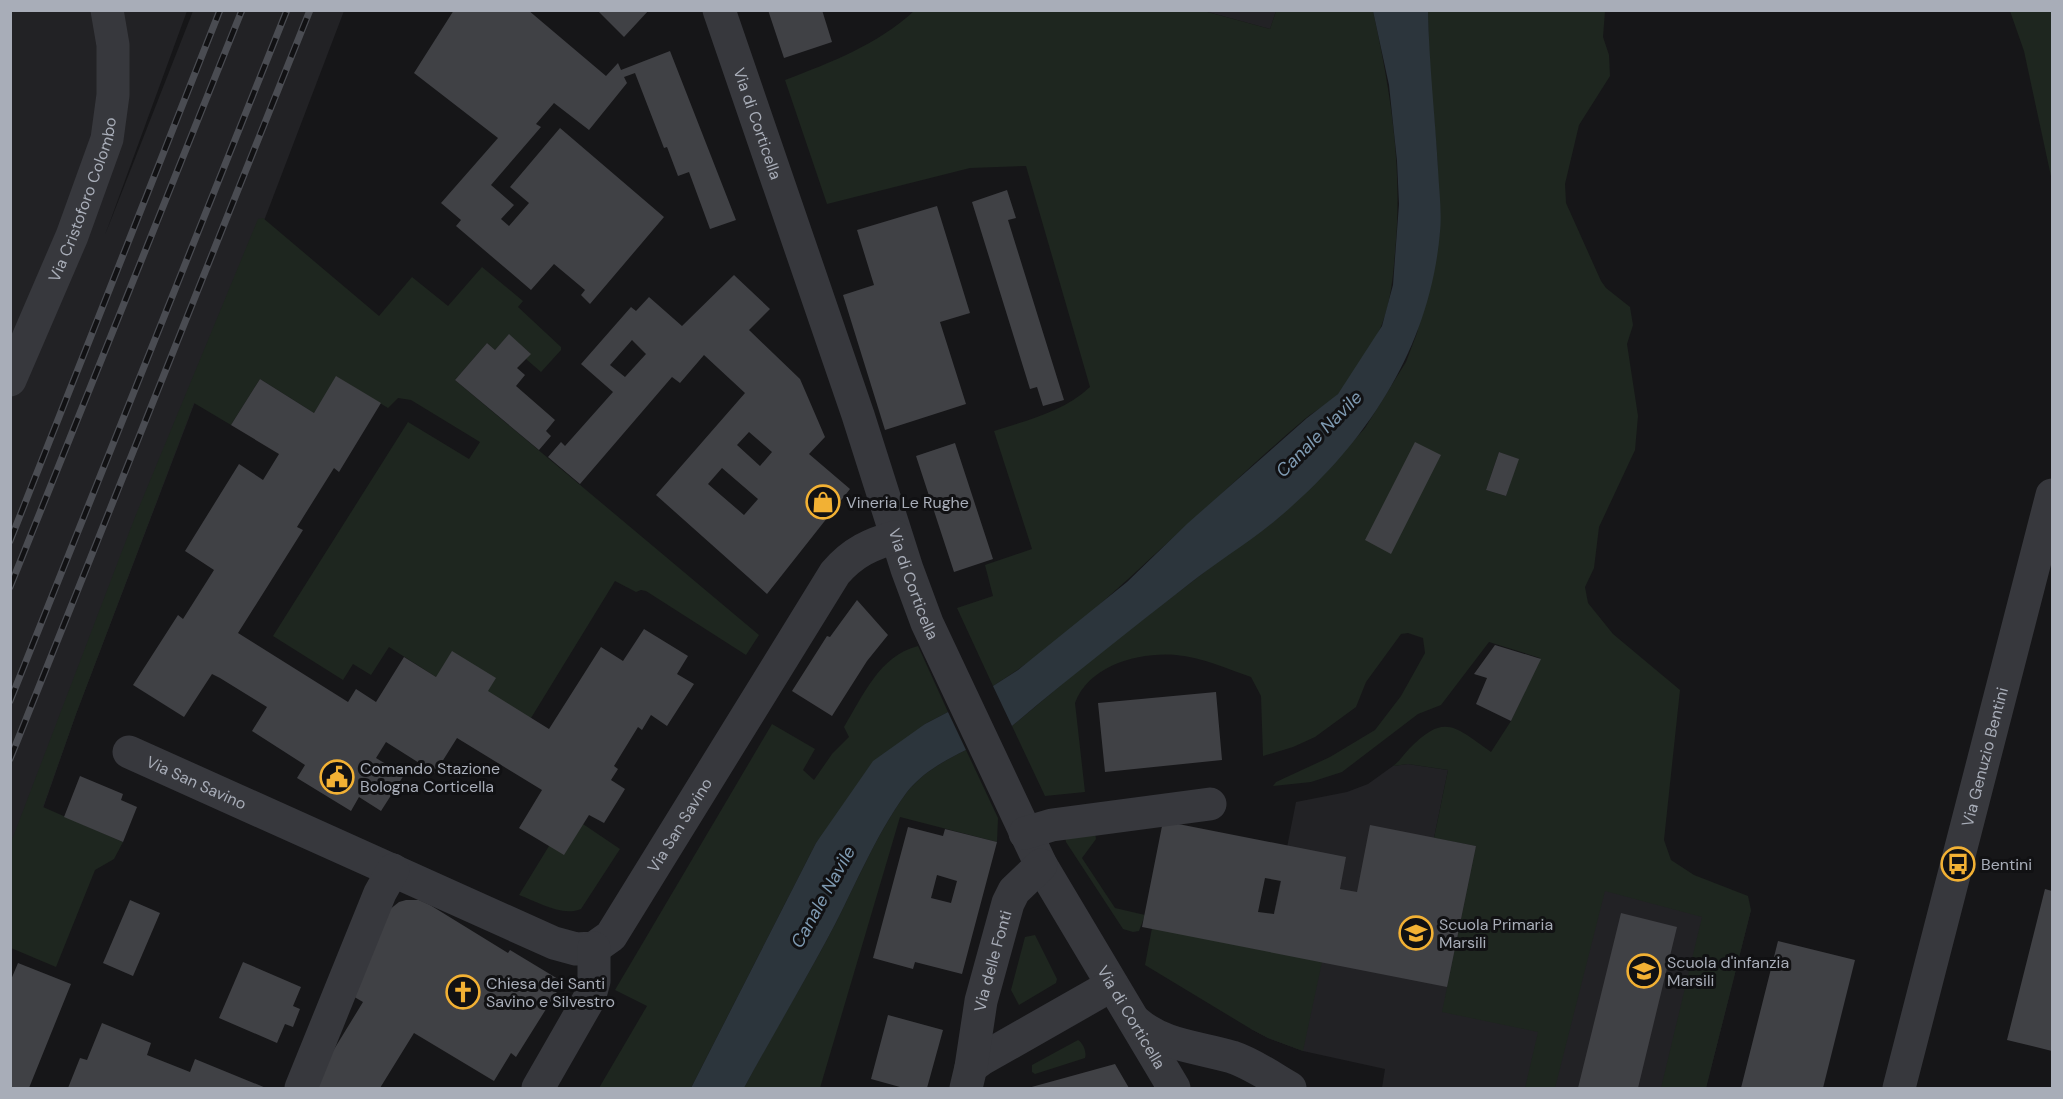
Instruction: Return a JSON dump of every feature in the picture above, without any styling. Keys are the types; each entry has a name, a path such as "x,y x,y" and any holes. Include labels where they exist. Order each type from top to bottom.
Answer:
{"street":[{"name":"Via Cristoforo Colombo","path":"10,380 72,236 107,139 113,95 112,45 106,10"},
{"name":"Via di Corticella","path":"719,10 927,623 1041,866 1174,1089"},
{"name":"Via Genuzio Bentini","path":"1899,1089 2052,495"},
{"name":"Via San Savino","path":"129,752 554,943 576,949 594,948 611,936 835,573 860,549 896,537"},
{"path":"1019,821 1052,825 1210,804"},
{"name":"Via delle Fonti","path":"969,1078 981,1001 1008,903 1014,891 1041,866"},
{"path":"301,1089 380,893 393,870"},
{"path":"538,1089 589,999 594,981 594,948"},
{"name":"Via delle Fonti","path":"969,1078 982,1059 1112,985"},
{"path":"1134,1020 1147,1032 1160,1039 1233,1058 1257,1068 1290,1089"}],"shaded area":[{"path":"11,11 187,11 105,235 193,11 344,11 76,714 11,900"},
{"path":"914,11 1204,11 1270,29 1276,11 1373,11 1394,131 1397,221 1388,307 1369,350 1350,379 1335,397 1306,418 1074,627 1021,668 993,686 957,608 993,596 985,565 1032,549 994,431 1057,409 1080,396 1090,387 1026,166 970,168 827,204 785,80 869,43 885,34"},
{"path":"1204,11 1276,11 1270,29"},
{"path":"1428,11 1605,11 1603,37 1609,55 1610,76 1579,125 1565,184 1566,203 1601,281 1606,288 1630,307 1633,325 1627,344 1638,416 1635,450 1599,527 1594,568 1585,587 1588,603 1613,634 1680,690 1664,840 1671,860 1694,875 1748,896 1751,910 1706,1088 1661,1088 1702,917 1605,891 1555,1088 1525,1088 1538,1032 1442,1012 1476,846 1434,838 1448,770 1408,764 1393,766 1421,737 1441,727 1459,730 1491,752 1511,721 1540,658 1489,642 1441,705 1418,714 1342,772 1311,782 1273,786 1276,782 1330,757 1375,730 1401,696 1425,653 1423,638 1408,633 1401,634 1366,682 1356,707 1315,737 1293,747 1263,756 1261,696 1251,677 1186,656 1162,655 1131,659 1103,670 1082,690 1075,703 1085,792 1045,796 1012,726 1098,654 1277,519 1318,480 1365,428 1406,362 1417,333 1440,231 1437,154 1429,62","holes":["1499,452 1518,459 1506,496 1486,490"]},
{"path":"2010,11 2052,11 2052,181 2024,51"},
{"path":"263,218 379,316 412,277 448,306 482,267 523,301 518,307 561,347 561,350 541,372 526,359 530,353 509,335 495,350 487,343 455,380 759,635 746,655 646,591 636,592 615,581 531,718 436,677 389,647 371,675 353,664 343,680 273,636 408,422 469,459 480,442 411,400 398,398 388,408 337,377 314,413 260,379 231,425 194,403 43,807 123,842 114,859 95,870 56,967 11,948 10,845 135,517 258,219"},
{"path":"918,646 948,712 925,724 816,843 691,1088 599,1088 647,1006 615,990 772,724 815,749 803,770 814,780 832,754 849,737 844,727 873,679 893,659 904,651"},
{"path":"966,750 998,818 997,842 900,817 820,1088 744,1088 824,945 873,847 895,810 907,792 927,773"},
{"name":"Scuola Primaria Marsili","path":"1408,764 1448,770 1434,838 1751,910 1706,1088 1382,1088 1385,1069 1303,1051 1251,1029 1296,802 1347,792 1368,784 1393,766"},
{"path":"583,824 620,849 581,909 558,910 519,895 549,846"},
{"path":"1095,833 1096,839 1082,858 1115,908 1145,915 1139,931 1123,929 1066,842 1065,837"},
{"path":"1152,928 1322,962 1303,1051 1251,1029 1145,965"},
{"path":"1035,935 1057,979 1056,983 1019,1005 1011,990 1025,937"},
{"path":"1078,1040 1084,1048 1085,1058 1035,1074 1032,1072 1032,1065"}],"water":[{"name":"Canale Navile","path":"1373,11 1428,11 1441,224 1434,275 1423,316 1407,355 1388,392 1364,427 1338,460 1308,491 1276,520 1189,584 1012,726 993,686 1018,670 1127,582 1188,523 1307,418 1338,394 1382,326 1393,285 1399,204 1389,85"},
{"name":"Canale Navile","path":"948,712 966,750 927,773 907,792 895,810 873,847 824,945 744,1088 691,1088 816,843 873,761 925,724"}],"building":[{"path":"454,10 528,10 606,76 618,63 621,70 670,51 736,220 710,229 689,172 678,176 667,147 664,148 635,73 624,77 627,83 589,130 554,103 536,124 541,127 491,185 514,205 501,219 509,226 529,203 510,187 560,128 664,217 590,304 581,295 585,290 554,264 531,290 456,226 461,220 441,203 498,138 414,73"},
{"path":"597,10 649,10 624,37"},
{"path":"768,10 822,10 832,42 784,58"},
{"path":"1007,190 1016,218 1008,220 1064,400 1043,406 1037,387 1030,389 972,202"},
{"path":"937,206 970,313 940,322 966,404 885,430 843,295 874,285 857,230"},
{"path":"734,275 770,309 749,330 800,379 825,437 809,454 850,489 767,594 656,495 745,393 704,355 680,383 672,377 580,484 548,457 561,442 565,446 613,392 581,364 631,307 636,311 649,297 682,326","holes":["632,340 646,354 625,377 610,365","749,432 772,452 760,466 737,445","722,468 758,499 744,515 708,484"]},
{"path":"509,334 531,354 517,368 525,375 516,386 555,420 546,431 551,436 539,450 455,380 487,343 495,350"},
{"path":"336,376 381,403 339,472 334,468 297,527 303,530 238,633 348,702 356,689 376,702 404,657 436,677 452,651 496,678 488,691 549,729 601,647 623,661 644,629 688,656 677,674 694,684 667,726 651,715 642,730 638,727 614,766 618,769 611,780 625,789 604,823 589,815 564,855 519,828 542,790 457,738 435,773 386,742 376,758 404,775 381,811 359,797 351,811 297,778 305,765 252,731 267,707 220,678 212,674 184,717 133,685 178,615 183,619 214,570 185,551 239,464 263,480 279,454 231,425 260,379 314,413"},
{"path":"1415,442 1441,455 1391,554 1365,540"},
{"path":"955,443 993,559 954,572 916,456"},
{"path":"1499,452 1519,459 1506,496 1486,490"},
{"path":"857,600 888,635 867,661 832,716 792,691 827,636 830,637"},
{"path":"1495,645 1541,659 1511,721 1476,704 1487,678 1474,674"},
{"path":"1216,692 1222,760 1105,772 1098,703"},
{"path":"80,776 123,794 121,800 137,807 123,842 64,817"},
{"path":"1163,821 1346,857 1340,889 1357,892 1370,825 1476,846 1447,987 1142,927","holes":["1265,878 1281,881 1274,914 1258,912"]},
{"path":"908,827 943,836 945,829 997,842 962,974 915,962 913,969 873,958","holes":["937,875 957,881 951,903 931,898"]},
{"path":"2045,889 2052,891 2052,1051 2007,1040"},
{"path":"130,900 160,913 133,976 103,963"},
{"path":"419,900 430,905 508,953 510,950 563,982 516,1057 511,1053 494,1081 414,1033 380,1088 314,1088 333,1051 363,1002 351,995 389,910 399,902"},
{"path":"1621,913 1677,927 1638,1088 1578,1088"},
{"path":"1778,941 1855,960 1823,1088 1741,1088"},
{"path":"243,962 301,987 293,1006 300,1009 293,1027 285,1024 277,1043 219,1018"},
{"path":"18,963 71,984 29,1088 10,1088 10,982"},
{"path":"888,1015 943,1030 927,1088 899,1088 871,1079"},
{"path":"102,1023 151,1043 147,1055 190,1072 195,1059 266,1088 68,1088 80,1058 87,1060"},
{"path":"1115,1064 1129,1088 1028,1088"}],"railway":[{"path":"10,541 220,10"},
{"path":"10,587 242,10"},
{"path":"10,701 287,10"},
{"path":"10,759 310,10"}],"place":[{"name":"Vineria Le Rughe","path":"823,502"},
{"name":"Comando Stazione Bologna Corticella","path":"337,777"},
{"name":"Bentini","path":"1958,864"},
{"name":"Scuola Primaria Marsili","path":"1416,933"},
{"name":"Scuola d'infanzia Marsili","path":"1644,971"},
{"name":"Chiesa dei Santi Savino e Silvestro","path":"463,992"}]}
